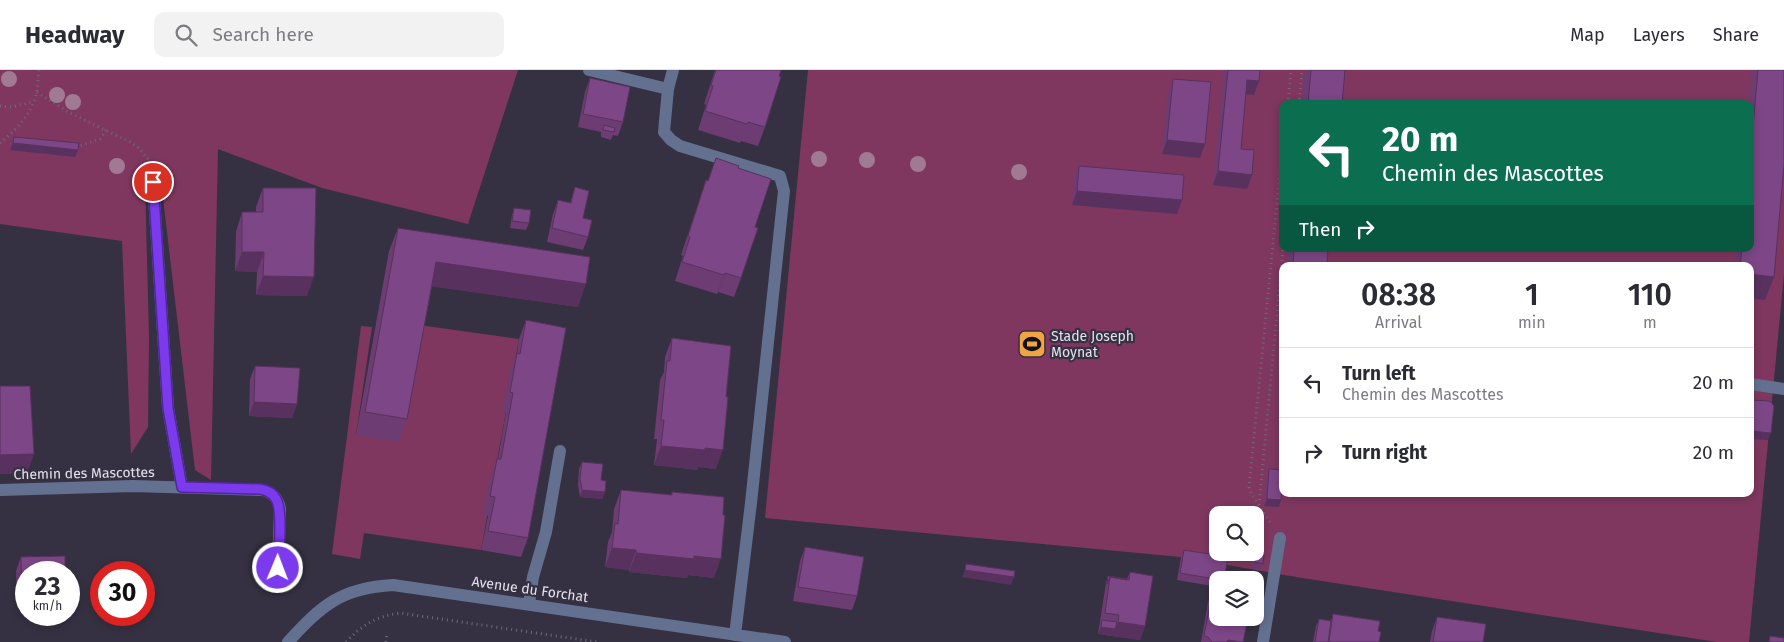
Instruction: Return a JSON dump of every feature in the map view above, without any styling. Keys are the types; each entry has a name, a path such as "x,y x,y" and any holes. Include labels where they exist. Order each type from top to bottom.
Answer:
{"street":[{"path":"589,70 668,89"},
{"path":"673,70 668,89 664,132 671,140 680,146 780,176 784,191 735,635"},
{"path":"153,182 168,408 182,487"},
{"path":"1754,385 1784,389"},
{"path":"529,604 533,577 546,532 560,451"},
{"name":"Chemin des Mascottes","path":"0,490 133,486 260,489 274,495 280,509 278,568"},
{"path":"1263,642 1280,538"},
{"name":"Avenue du Forchat","path":"288,642 317,612 330,602 345,594 377,586 411,587 785,642"}],"path":[{"path":"0,143 20,125 33,102 37,92 39,70"},
{"path":"1288,100 1291,70"},
{"path":"1299,100 1302,70"},
{"path":"37,92 68,112 139,148 146,155 150,164 153,182"},
{"path":"0,106 12,108 33,102"},
{"path":"76,146 100,139 106,130"},
{"path":"1279,183 1250,487 1251,493 1259,505 1279,292"},
{"path":"346,642 360,627 369,622 379,617 400,613 597,642"},
{"path":"386,642 387,632"}],"shaded area":[{"path":"0,70 518,70 468,224 322,188 218,149 211,480 195,470 161,181 145,182 149,337 148,427 131,454 122,241 0,224"},
{"name":"Stade Joseph Moynat","path":"808,70 1784,70 1784,274 1749,642 1717,642 1181,557 765,518"},
{"path":"419,325 519,339 481,550 364,533 360,559 332,554 361,326 372,327 356,435"}],"building":[{"path":"716,70 781,70 779,76 781,77 765,127 748,122 747,124 705,111"},
{"path":"1228,70 1260,70 1259,81 1247,80 1241,149 1254,150 1252,175 1218,171"},
{"path":"1311,70 1345,70 1342,100 1308,100"},
{"path":"1758,70 1784,70 1784,165 1774,277 1754,274 1754,262 1740,262 1742,252 1754,252 1754,116"},
{"path":"590,78 630,87 623,122 583,114"},
{"path":"1173,79 1211,82 1205,144 1167,140"},
{"path":"604,125 615,128 614,132 603,130"},
{"path":"14,137 79,143 78,150 13,143"},
{"path":"716,158 771,179 755,227 758,228 741,278 725,273 724,275 682,262 690,237 688,236 706,180 708,181"},
{"path":"1079,166 1184,175 1182,200 1077,191"},
{"path":"575,187 589,191 583,218 592,220 588,237 552,228 558,200 571,203"},
{"path":"263,188 316,188 314,277 263,276 264,252 242,252 242,212 263,212"},
{"path":"514,208 531,210 529,223 512,221"},
{"path":"398,228 590,257 586,284 436,262 407,419 365,412"},
{"path":"1294,252 1328,252 1327,262 1293,262"},
{"path":"526,320 566,328 528,538 488,531 495,497 490,496 497,459 501,459 513,393 510,392 517,353 520,354"},
{"path":"672,338 731,346 723,450 661,446 664,420 661,420 667,361 670,361"},
{"path":"255,366 300,368 297,404 254,402"},
{"path":"0,386 30,386 34,454 0,455"},
{"path":"1754,400 1769,401 1774,406 1771,433 1754,431"},
{"path":"582,462 603,464 601,480 606,481 605,492 582,490 580,478"},
{"path":"1269,469 1279,470 1279,497 1281,497 1281,500 1267,499"},
{"path":"621,490 672,495 672,492 724,497 723,515 725,515 721,559 694,556 694,559 636,553 636,550 612,548 615,523 618,524"},
{"path":"805,547 864,557 857,596 798,587"},
{"path":"1184,550 1209,554 1209,561 1227,561 1226,571 1209,571 1209,578 1180,573"},
{"path":"65,556 65,561 21,561 21,557"},
{"path":"1255,561 1263,561 1263,564"},
{"path":"966,564 1015,571 1014,577 965,570"},
{"path":"1130,572 1153,576 1145,626 1118,622 1119,615 1105,613 1110,577 1129,580"},
{"path":"1108,576 1127,580 1110,577 1107,584"},
{"path":"1209,609 1209,626 1246,626 1243,642 1228,640 1226,642 1212,642 1208,637 1204,636"},
{"path":"1333,614 1380,621 1378,631 1381,632 1379,642 1329,642"},
{"path":"1437,617 1486,624 1483,642 1433,642"},
{"path":"1319,619 1331,621 1328,642 1315,642"},
{"path":"1102,620 1117,622 1115,629 1101,627"},
{"path":"1770,636 1784,638 1784,642 1769,642"}],"place":[{"name":"Stade Joseph Moynat","path":"1032,344"}],"route":[{"path":"153,182 168,408 182,487 260,489 274,495 280,509 278,568"}]}
